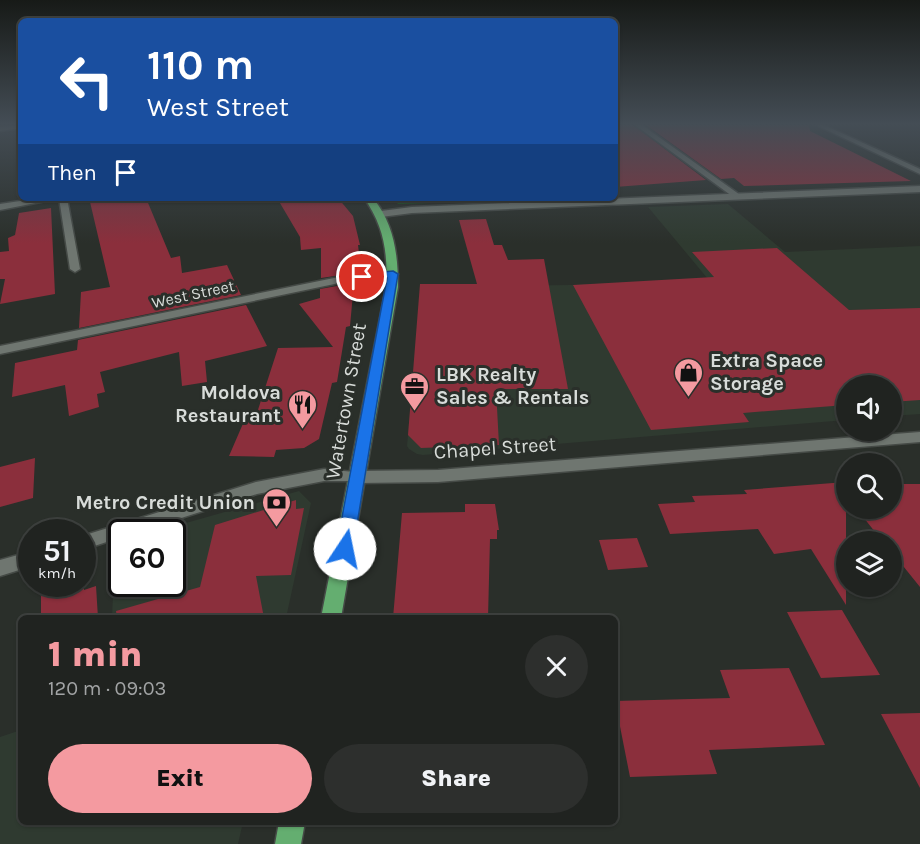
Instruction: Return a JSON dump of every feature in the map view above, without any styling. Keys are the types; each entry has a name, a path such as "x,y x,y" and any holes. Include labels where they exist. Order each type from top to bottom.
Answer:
{"main road":[{"name":"Watertown Street","path":"332,615 393,274 389,238 381,214 370,201"},
{"path":"288,844 291,825"}],"street":[{"path":"694,164 739,196"},
{"path":"904,164 920,172"},
{"path":"381,214 412,210 920,189"},
{"path":"0,207 38,201"},
{"path":"64,201 75,269"},
{"name":"West Street","path":"0,350 344,279 393,274"},
{"name":"Chapel Street","path":"96,539 256,489 324,475 438,476 920,437"},
{"path":"0,568 18,562"}],"shaded area":[{"path":"728,204 785,252 920,246 920,414 902,415 902,375 836,375 836,421 423,455 409,449 407,446 421,287 571,285 708,279 648,207"},
{"path":"299,491 311,503 287,615 112,615 113,597 186,597 186,523"},
{"path":"18,731 18,825 242,825 238,844 0,844 0,737"}],"green space":[{"path":"395,201 483,201 398,204"}],"building":[{"path":"618,164 685,164 706,180 618,187"},
{"path":"701,164 877,164 911,181 744,186 734,178 721,179"},
{"path":"147,201 171,258 180,256 182,273 227,265 241,295 79,328 81,292 110,287 90,202"},
{"path":"279,201 340,201 353,216 360,245 358,245 360,261 357,261 355,273 321,278 321,248 301,250 300,237"},
{"path":"51,208 55,294 0,304 5,279 0,279 0,252 9,251 8,238 15,235 19,213"},
{"path":"486,219 494,245 502,245 508,260 544,259 568,389 496,389 499,445 421,448 408,435 420,284 477,284 459,220"},
{"path":"777,248 849,310 920,308 920,400 902,401 902,375 836,375 836,406 743,413 749,422 651,430 573,285 714,277 692,252"},
{"path":"354,283 350,326 346,327 337,382 332,383 319,439 304,448 276,450 274,457 229,456 245,419 255,419 278,348 333,347 299,304 320,298 320,289"},
{"path":"246,305 267,346 205,361 207,382 182,386 179,352 100,372 105,392 97,394 99,407 69,416 65,385 12,397 15,363 77,350 78,340"},
{"path":"35,458 33,498 0,507 0,467"},
{"path":"836,483 836,519 846,519 846,531 836,531 836,589 811,549 774,554 758,529 670,534 658,504 695,502 692,496 747,494 744,490"},
{"path":"902,484 920,484 920,587 902,565 902,531 874,531 865,519 902,519"},
{"path":"296,500 296,509 304,508 291,575 256,576 263,615 117,615 116,611 165,597 186,597 186,591 200,587 215,525"},
{"path":"465,504 495,504 499,530 497,530 497,539 490,539 488,615 393,615 402,513 465,512"},
{"path":"637,538 648,567 608,570 599,540"},
{"path":"96,586 98,615 41,615 41,597 96,597"},
{"path":"842,610 880,675 821,678 787,612"},
{"path":"789,668 825,745 709,750 717,774 630,777 618,716 618,701 730,698 720,670"},
{"path":"920,713 920,788 881,714"}],"place":[{"name":"Extra Space Storage","path":"689,398"},
{"name":"LBK Realty Sales & Rentals","path":"415,412"},
{"name":"Moldova Restaurant","path":"302,430"},
{"name":"Metro Credit Union","path":"276,528"}],"route":[{"path":"345,549 393,274 362,277"}]}
